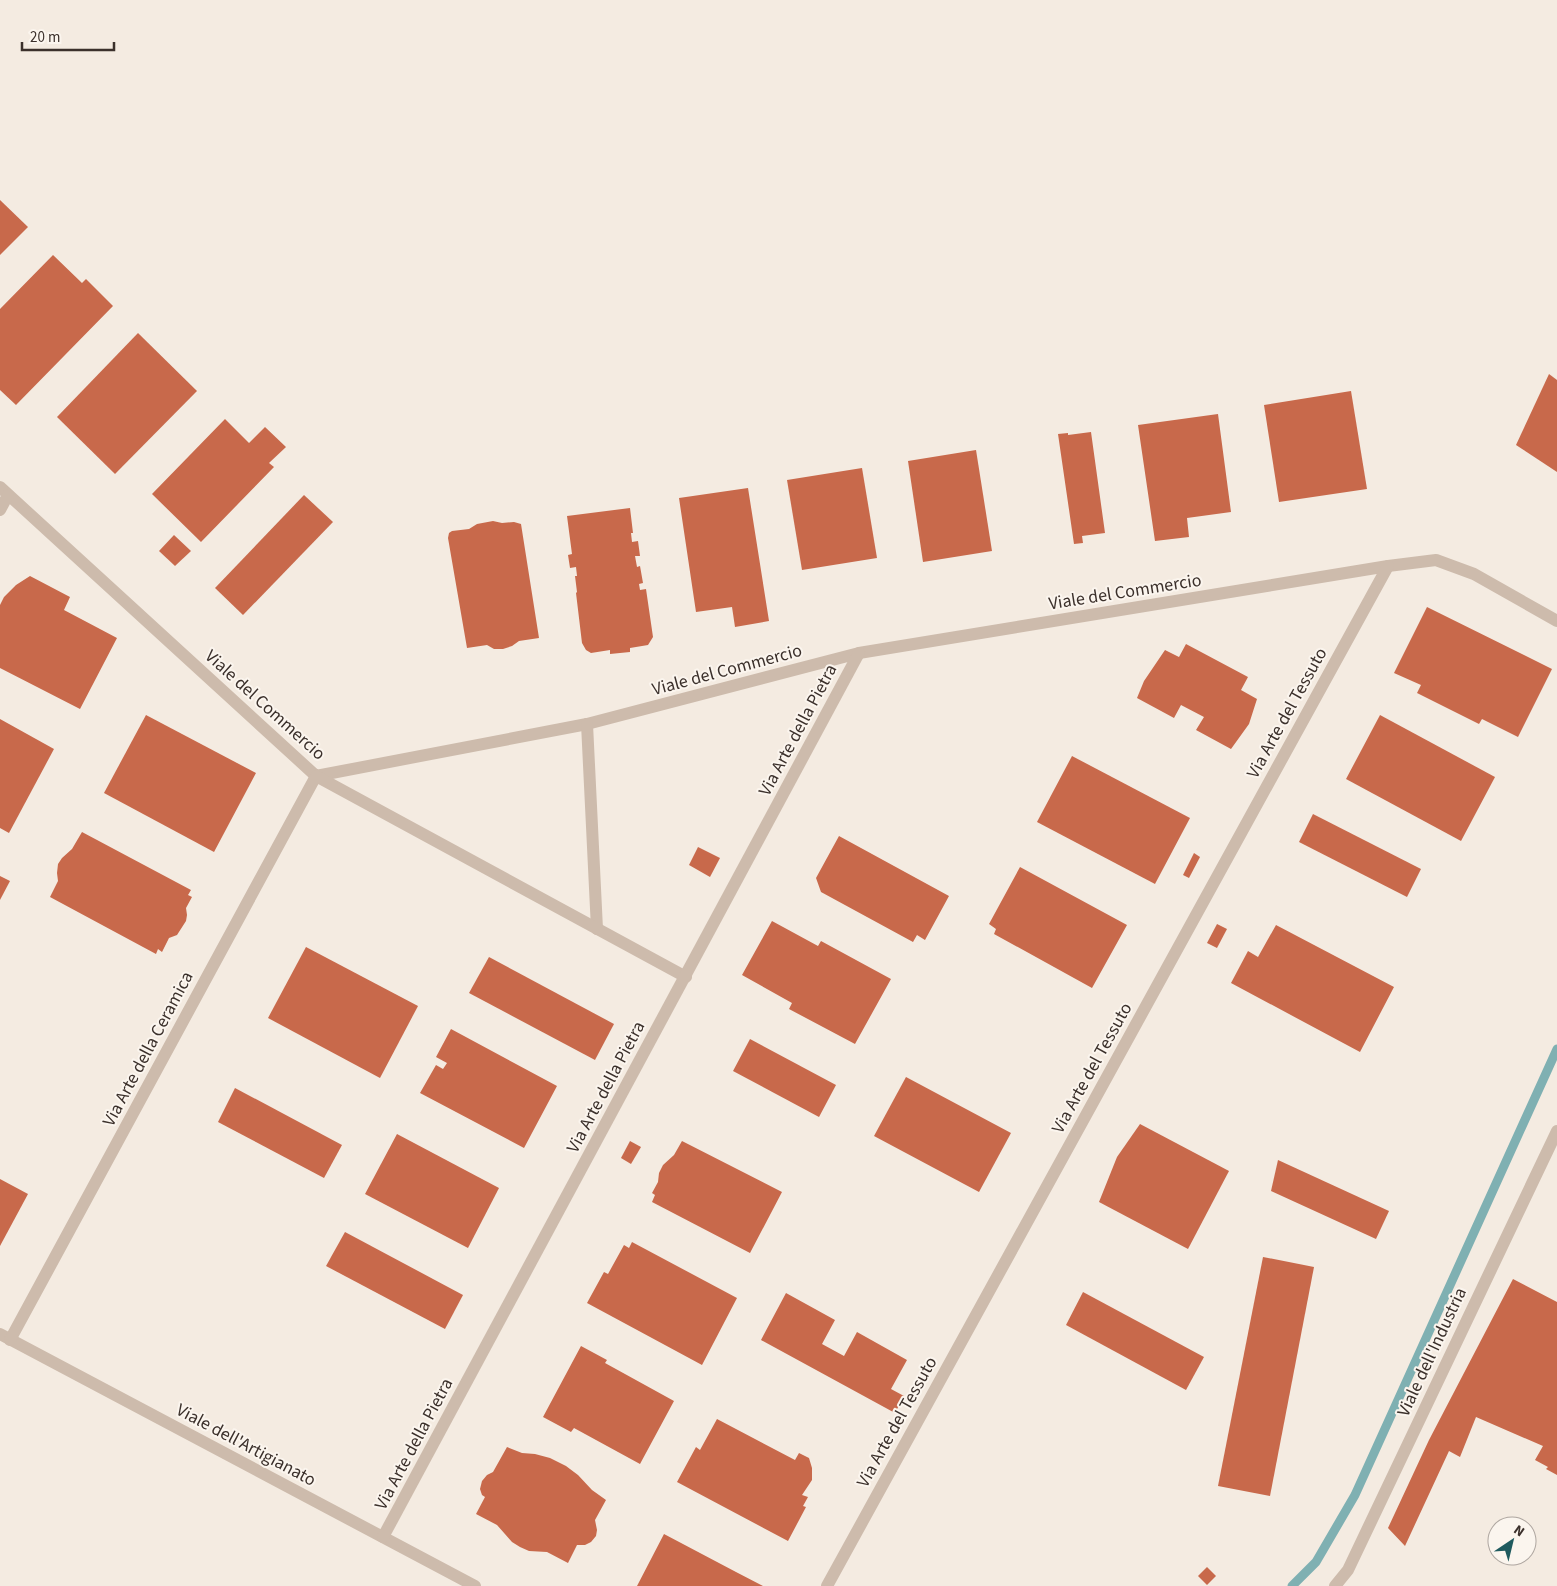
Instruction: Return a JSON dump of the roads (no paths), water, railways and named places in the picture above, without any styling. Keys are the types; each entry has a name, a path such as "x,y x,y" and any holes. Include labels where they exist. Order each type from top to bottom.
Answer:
{"street":[{"path":"0,510 4,491"},
{"name":"Viale del Commercio","path":"4,491 316,776 587,724 859,653 1388,566 1436,560 1474,574 1557,621"},
{"name":"Via Arte del Tessuto","path":"827,1586 1388,566"},
{"name":"Via Arte della Pietra","path":"383,1537 859,653"},
{"path":"587,724 597,929"},
{"path":"316,776 686,977"},
{"name":"Via Arte della Ceramica","path":"5,1337 316,776"},
{"name":"Viale dell'Industria","path":"1335,1586 1348,1570 1557,1131"},
{"name":"Viale dell'Artigianato","path":"5,1337 475,1586"}],"waterway":[{"path":"1292,1586 1316,1562 1355,1495 1557,1049"}]}
